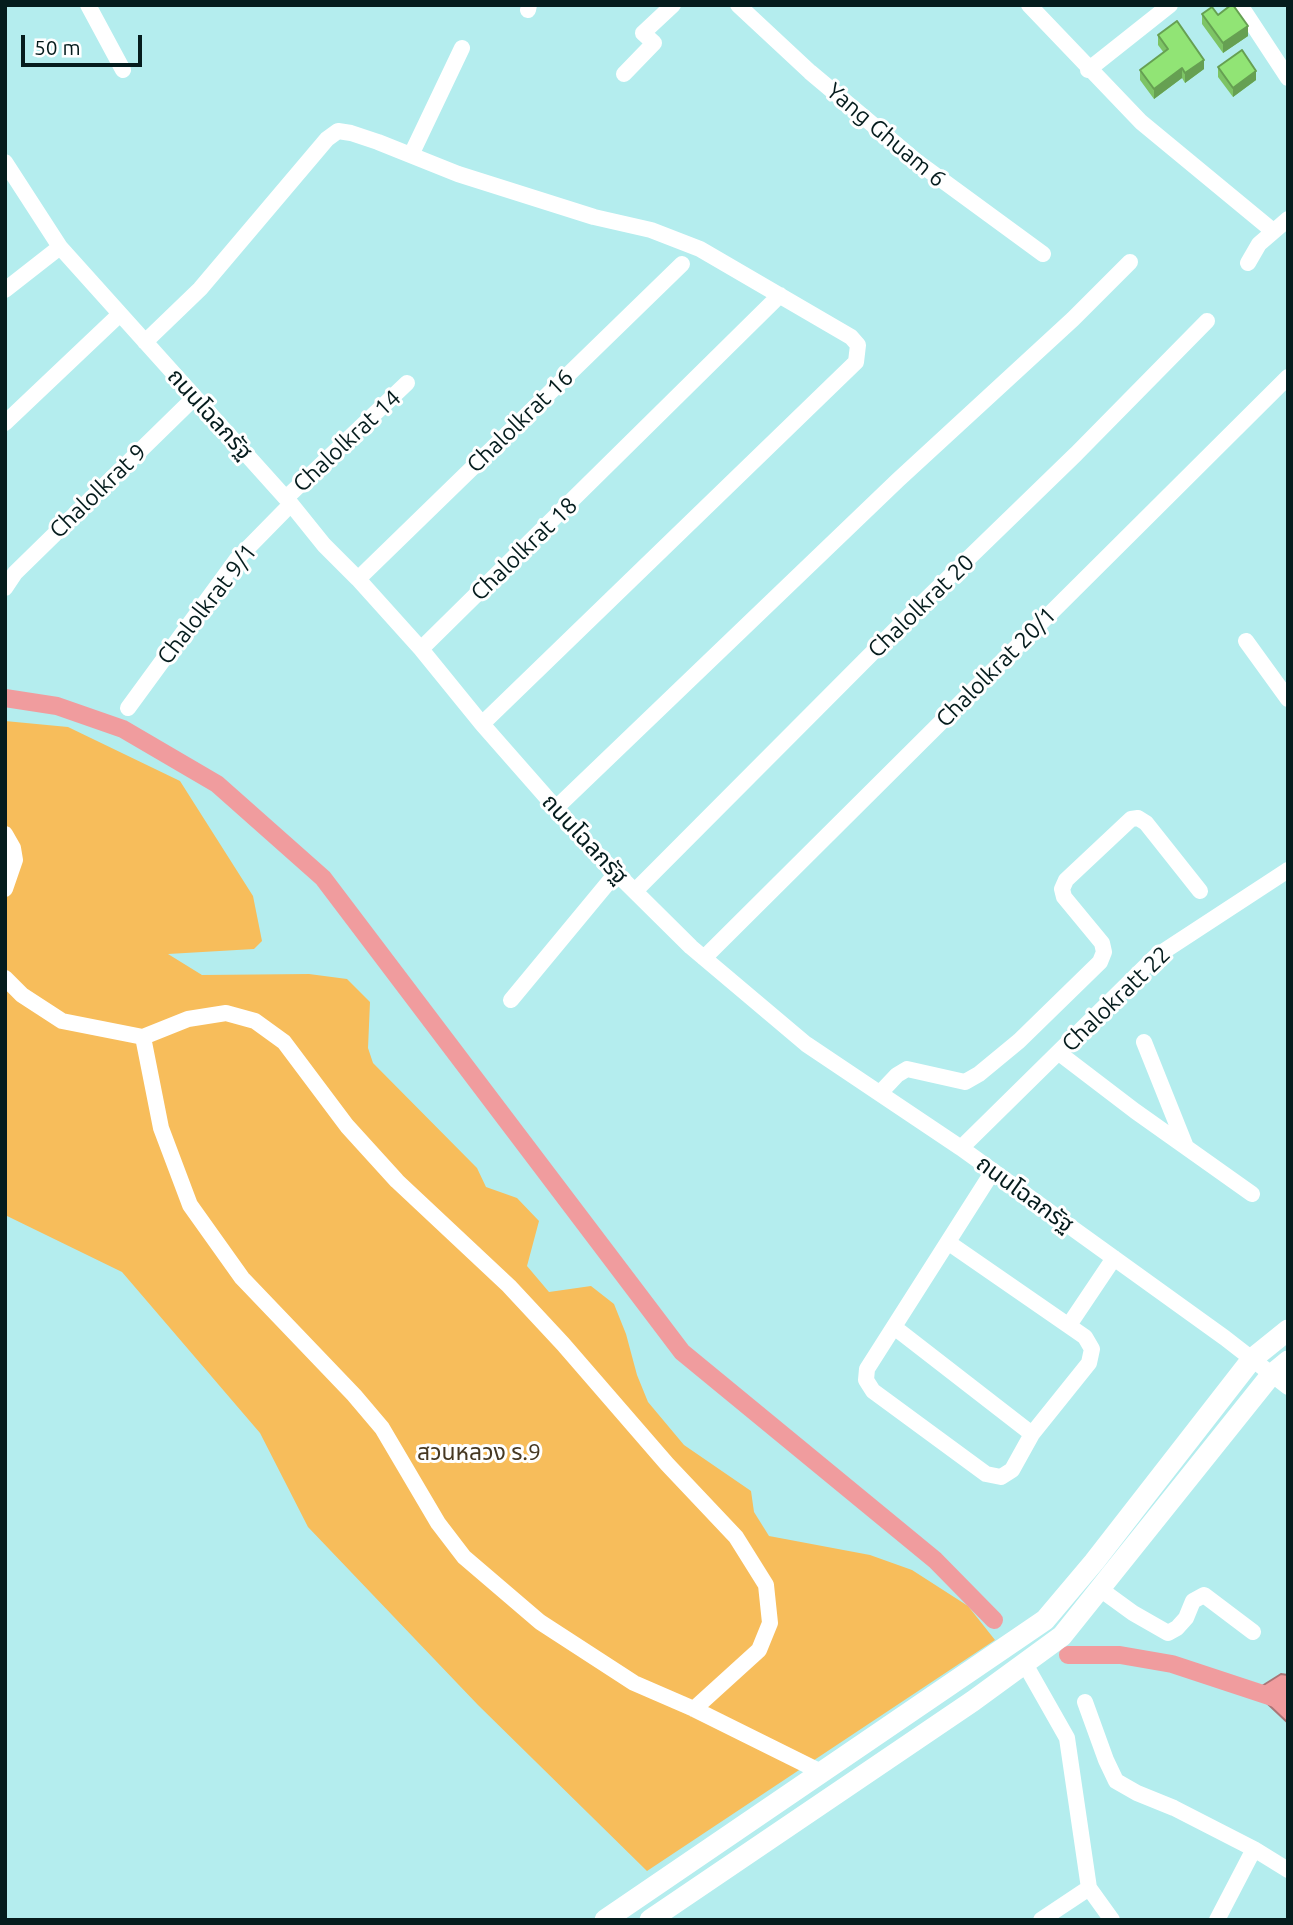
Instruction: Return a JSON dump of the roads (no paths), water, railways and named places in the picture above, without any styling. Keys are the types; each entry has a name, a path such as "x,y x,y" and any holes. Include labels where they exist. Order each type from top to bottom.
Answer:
{"main road":[{"path":"605,1920 1045,1620 1094,1563 1252,1359 1288,1330"},
{"path":"654,1919 1062,1636 1279,1381 1288,1361"}],"street":[{"path":"88,5 123,70"},
{"path":"624,74 654,43 643,33 673,5"},
{"name":"Yang Ghuam 6","path":"738,5 810,72 916,161 1043,254"},
{"path":"1029,5 1088,70 1141,122 1273,231"},
{"path":"1088,70 1170,5"},
{"path":"1240,5 1288,78"},
{"path":"411,155 462,48"},
{"path":"145,342 201,289 327,139 338,131 351,133 458,174 594,217 651,230 700,249 851,337 858,345 856,362 482,724"},
{"name":"ถนนโฉลกรัฐ","path":"5,162 60,247 288,501 324,545 421,649 482,724 591,848 704,958 806,1044 961,1148 1279,1381"},
{"path":"1248,263 1259,244 1288,219"},
{"path":"5,290 60,247"},
{"path":"556,808 1130,262"},
{"name":"Chalolkrat 16","path":"358,579 682,264"},
{"name":"Chalolkrat 18","path":"421,649 780,295"},
{"path":"5,423 120,314"},
{"name":"Chalolkrat 20","path":"635,891 1207,321"},
{"name":"Chalolkrat 20/1","path":"704,958 1288,377"},
{"name":"Chalolkrat 14","path":"288,501 408,383"},
{"name":"Chalolkrat 9","path":"5,588 15,573 195,397"},
{"name":"Chalolkrat 9/1","path":"128,708 237,559 288,501"},
{"path":"1246,641 1288,699"},
{"path":"880,1093 897,1075 907,1069 965,1082 979,1074 1019,1041 1100,962 1104,952 1102,943 1064,897 1062,889 1066,880 1131,819 1138,818 1146,823 1200,891"},
{"path":"5,834 13,848 15,860 5,889"},
{"name":"Chalokratt 22","path":"961,1148 1158,954 1288,870"},
{"path":"511,1000 617,872"},
{"path":"5,978 22,995 62,1021 144,1037 188,1019 226,1013 254,1021 285,1042 346,1126 397,1181 509,1286 736,1538 766,1585 770,1623 759,1650 694,1709"},
{"path":"144,1037 161,1128 190,1205 242,1278 382,1428 438,1523 464,1557 540,1622 634,1683 694,1709 823,1773"},
{"path":"1144,1042 1186,1147"},
{"path":"1059,1053 1252,1194"},
{"path":"949,1243 1069,1325 1085,1337 1091,1349 1089,1363 1032,1434 1012,1470 1006,1475 986,1474 873,1391 866,1380 867,1368 993,1171"},
{"path":"1069,1325 1114,1258"},
{"path":"894,1327 1032,1434"},
{"path":"1100,1589 1133,1613 1168,1633 1186,1618 1193,1601 1204,1595 1253,1632"},
{"path":"1025,1664 1068,1738 1089,1888 1112,1920"},
{"path":"1085,1702 1116,1781 1254,1849 1288,1870"},
{"path":"1217,1920 1254,1849"},
{"path":"1041,1920 1089,1888"}],"waterway":[{"path":"5,698 57,706 123,729 217,784 323,878 682,1352 935,1560 994,1620"},
{"path":"1068,1655 1120,1655 1172,1664 1275,1698"}],"park label":[{"name":"สวนหลวง ร.9","path":"479,1452"}]}
